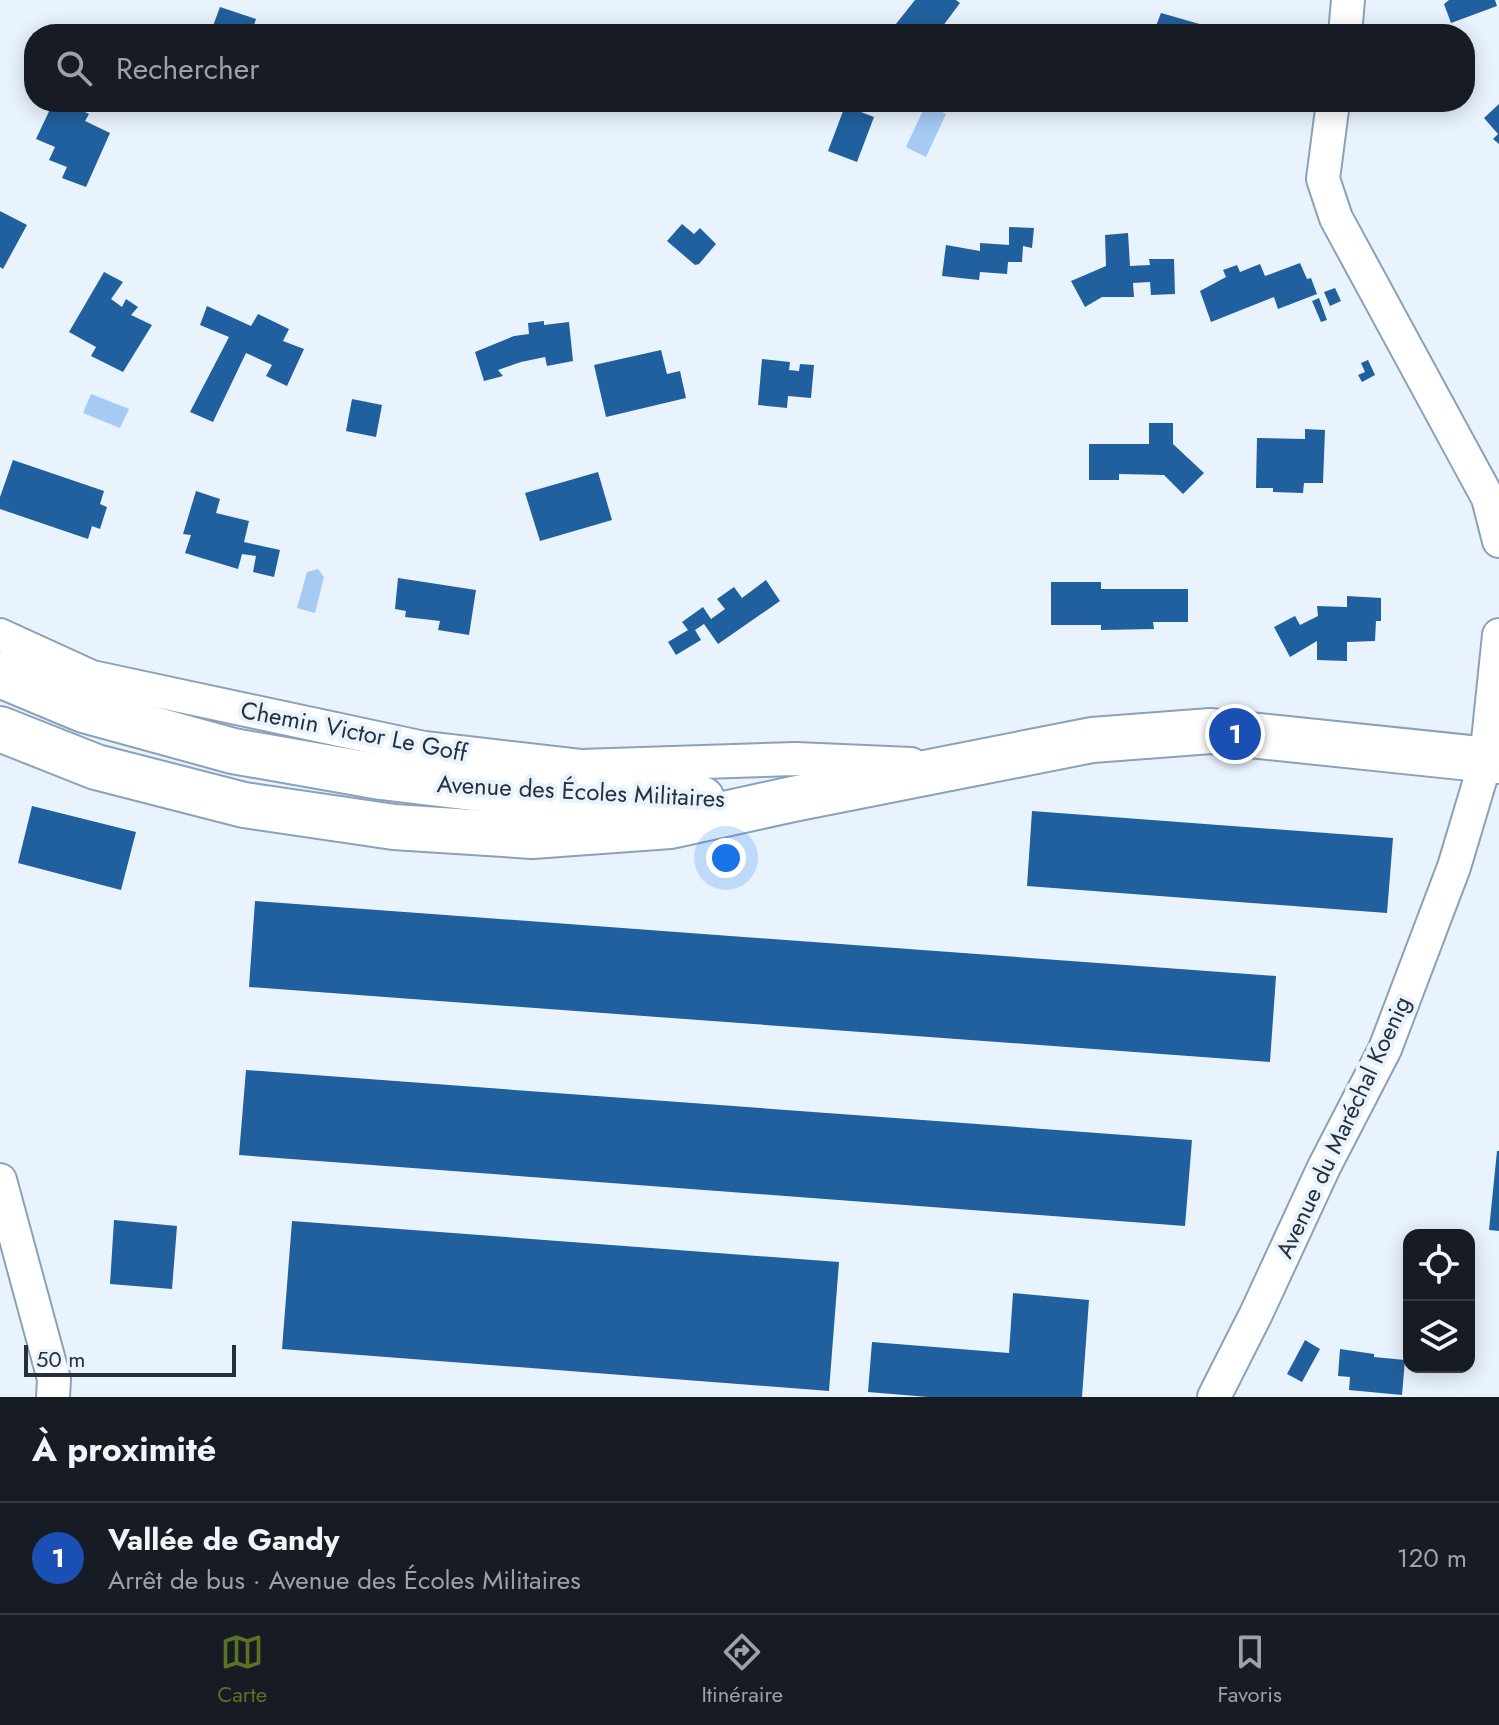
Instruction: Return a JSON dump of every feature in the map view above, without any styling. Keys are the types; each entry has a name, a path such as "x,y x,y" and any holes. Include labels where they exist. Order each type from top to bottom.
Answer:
{"street":[{"path":"1346,24 1348,0"},
{"path":"1332,112 1323,179 1336,218 1488,498 1499,541"},
{"name":"Chemin Victor Le Goff","path":"0,635 92,677 424,748 580,766 796,759 959,766"},
{"name":"Avenue du Maréchal Koenig","path":"1214,1397 1324,1167 1385,1049 1454,867 1492,760 1499,635"},
{"name":"Avenue des Écoles Militaires","path":"0,675 84,710 233,751 381,777 506,792 678,799 793,799"},
{"name":"Avenue des Écoles Militaires","path":"0,729 96,767 244,805 394,827 532,836 670,826 1092,740 1211,731 1492,760"},
{"path":"0,1180 54,1379 53,1397"}],"water":[{"path":"922,112 946,114 926,157 906,147"},
{"path":"91,394 129,409 120,428 83,413"},
{"path":"318,569 324,577 315,613 297,608 307,572"}],"building":[{"path":"915,0 956,0 960,3 944,24 896,24"},
{"path":"1449,0 1495,0 1497,6 1451,23 1444,4"},
{"path":"220,7 256,19 254,24 214,24"},
{"path":"1161,13 1200,24 1157,24"},
{"path":"1499,104 1499,144 1493,139 1498,134 1484,118"},
{"path":"49,112 85,112 89,114 85,121 110,133 86,187 62,178 67,167 49,160 55,147 36,139"},
{"path":"843,112 861,112 874,117 857,162 828,151"},
{"path":"0,211 27,225 3,269 0,267"},
{"path":"682,224 694,234 700,228 716,244 699,264 695,265 667,241"},
{"path":"1009,227 1034,228 1032,248 1023,246 1022,262 1008,262 1007,274 980,272 979,280 942,276 946,245 980,251 980,243 1009,245"},
{"path":"1128,233 1130,266 1150,265 1149,259 1174,259 1175,294 1151,295 1150,282 1133,283 1134,297 1102,297 1085,307 1071,281 1106,266 1105,235"},
{"path":"1300,263 1307,279 1311,278 1317,294 1278,309 1274,297 1211,322 1200,291 1226,277 1223,270 1237,265 1240,272 1260,264 1265,276"},
{"path":"104,272 123,282 111,299 122,307 126,299 138,307 131,315 152,325 123,372 91,356 96,347 69,332"},
{"path":"1335,288 1341,301 1330,306 1324,292"},
{"path":"1319,298 1327,320 1321,322 1312,301"},
{"path":"207,306 251,326 258,314 289,329 283,341 304,349 287,386 266,376 272,365 246,353 213,422 190,412 229,337 200,325"},
{"path":"544,321 544,325 569,322 573,361 547,366 545,357 521,362 498,370 503,376 484,381 475,352 514,336 529,334 528,323"},
{"path":"661,350 667,374 680,371 686,398 606,417 594,365"},
{"path":"762,359 790,362 789,370 799,371 800,364 814,365 811,398 788,396 787,408 758,405"},
{"path":"1368,360 1375,375 1362,382 1358,375 1365,372 1361,363"},
{"path":"352,399 382,405 376,437 346,431"},
{"path":"1149,423 1173,423 1173,444 1204,473 1183,494 1164,475 1119,474 1119,480 1089,480 1089,444 1149,444"},
{"path":"1305,429 1325,430 1323,483 1304,483 1303,493 1256,488 1257,438 1305,439"},
{"path":"13,460 104,491 100,504 107,507 100,529 92,526 88,539 0,509 0,497"},
{"path":"598,472 612,520 540,541 525,493"},
{"path":"196,491 220,499 216,513 249,521 244,542 280,550 274,577 253,572 256,556 242,554 238,569 185,553 191,535 183,534"},
{"path":"398,578 476,590 469,635 438,630 440,621 405,617 406,611 395,609"},
{"path":"766,580 780,601 718,644 704,624 695,630 701,640 676,655 668,642 688,630 682,622 703,607 711,619 725,609 717,599 734,587 742,598"},
{"path":"1051,582 1101,582 1101,589 1188,589 1188,622 1153,622 1154,629 1101,630 1101,625 1051,625"},
{"path":"1347,596 1381,598 1381,621 1376,621 1375,641 1347,642 1347,661 1317,660 1317,641 1290,657 1274,627 1295,616 1300,625 1318,616 1317,606 1347,607"},
{"path":"32,806 136,832 121,890 18,863"},
{"path":"1032,811 1393,838 1387,913 1027,886"},
{"path":"255,901 1276,976 1270,1062 249,987"},
{"path":"246,1070 1192,1140 1185,1226 239,1155"},
{"path":"1499,1151 1499,1231 1489,1230"},
{"path":"114,1220 177,1226 172,1289 110,1284"},
{"path":"292,1221 839,1262 829,1391 282,1349"},
{"path":"1013,1293 1089,1300 1082,1397 928,1397 868,1392 872,1342 1009,1353"},
{"path":"1305,1340 1320,1349 1302,1382 1287,1374"},
{"path":"1340,1349 1403,1360 1402,1395 1349,1390 1350,1377 1338,1376"}],"place":[{"name":"Vallée de Gandy","path":"1235,734"}]}
